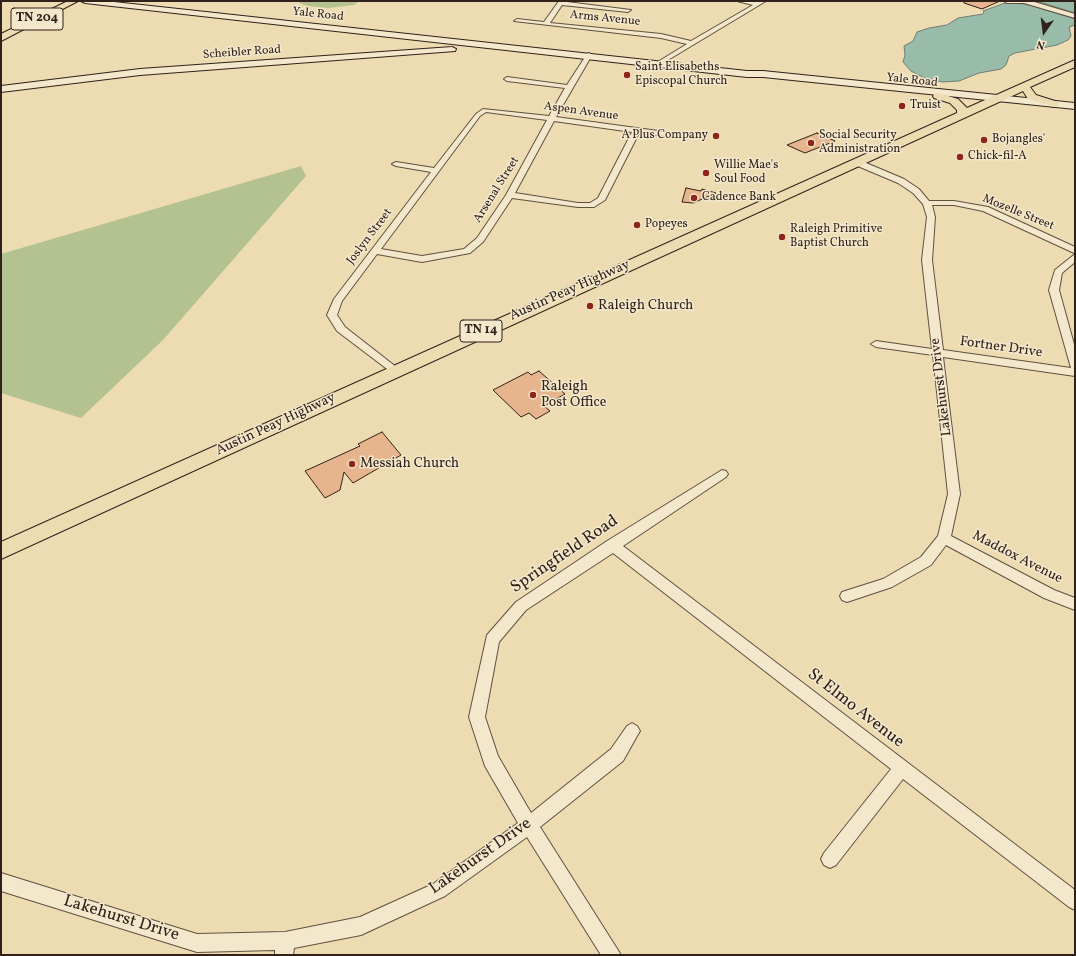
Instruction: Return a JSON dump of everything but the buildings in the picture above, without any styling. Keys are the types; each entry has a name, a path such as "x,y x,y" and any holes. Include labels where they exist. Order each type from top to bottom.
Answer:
{"main road":[{"name":"TN 204","path":"1,38 74,1"},
{"name":"Yale Road","path":"85,1 467,43 481,43 747,74 781,76 1075,111"},
{"name":"Yale Road","path":"112,1 472,40 481,43"},
{"name":"Scheibler Road","path":"1,88 140,72 459,49 481,43"},
{"name":"Austin Peay Highway","path":"1,551 395,370 1075,63"},
{"name":"Yale Road","path":"747,74 756,77 938,96 1075,106"},
{"path":"1024,85 1026,91 1032,97 1054,104"},
{"path":"938,96 954,101 962,109 962,113"}],"street":[{"path":"740,1 760,3"},
{"path":"1007,1 1025,1 1075,16"},
{"path":"546,24 561,2 628,10"},
{"path":"658,64 690,43 760,3"},
{"name":"Arms Avenue","path":"517,21 661,36 690,43"},
{"name":"Arsenal Street","path":"374,251 422,259 467,251 480,240 510,195 569,87 589,55"},
{"path":"507,79 569,87"},
{"name":"Aspen Avenue","path":"485,110 553,118 673,136"},
{"name":"Joslyn Street","path":"395,370 341,329 332,315 337,301 374,251 478,115 485,110"},
{"path":"510,195 578,205 591,205 601,200 636,131"},
{"path":"856,162 901,181 916,191 927,203"},
{"path":"396,164 435,170"},
{"name":"Mozelle Street","path":"927,203 954,204 986,209 1075,250"},
{"name":"Lakehurst Drive","path":"847,596 888,583 926,561 944,538 954,494 926,260 931,217 927,203"},
{"path":"1075,257 1058,272 1054,290 1075,366"},
{"name":"Fortner Drive","path":"876,344 1075,372"},
{"name":"Springfield Road","path":"612,955 529,825 491,760 477,717 492,639 521,606 722,474"},
{"name":"Maddox Avenue","path":"944,538 1049,594 1075,604"},
{"name":"St Elmo Avenue","path":"612,545 1075,901"},
{"name":"Lakehurst Drive","path":"1,882 197,943 284,948 361,926 439,890 529,825 617,755 632,731"},
{"path":"830,859 902,769"}],"green space":[{"path":"300,1 359,1 354,5 328,8 308,6 299,3"},
{"path":"301,166 306,176 163,340 81,418 1,393 1,254"}],"shaded area":[{"path":"1036,1 1075,1 1075,13"},
{"path":"1005,3 1026,4 1075,19 1075,25 1069,27 1071,36 1068,40 1057,45 1015,53 1009,56 1006,65 1001,69 979,73 959,81 943,82 926,79 911,71 903,62 905,55 904,46 913,41 917,32 947,25 958,18 983,14 983,11"}],"place":[{"name":"Saint Elisabeths Episcopal Church","path":"627,75"},
{"name":"Truist","path":"902,106"},
{"name":"A Plus Company","path":"716,136"},
{"name":"Bojangles'","path":"984,140"},
{"name":"Social Security Administration","path":"811,143"},
{"name":"Chick-fil-A","path":"960,157"},
{"name":"Willie Mae's Soul Food","path":"706,173"},
{"name":"Cadence Bank","path":"694,198"},
{"name":"Popeyes","path":"637,225"},
{"name":"Raleigh Primitive Baptist Church","path":"782,237"},
{"name":"Raleigh Church","path":"590,306"},
{"name":"Raleigh Post Office","path":"533,395"},
{"name":"Messiah Church","path":"352,464"}]}
